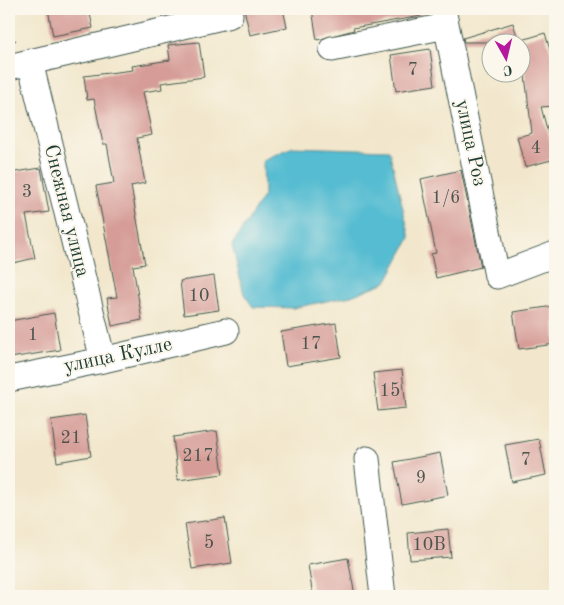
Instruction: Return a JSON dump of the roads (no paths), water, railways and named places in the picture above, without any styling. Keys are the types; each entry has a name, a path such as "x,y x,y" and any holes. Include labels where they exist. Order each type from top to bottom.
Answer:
{"street":[{"path":"19,64 230,15 228,9"},
{"path":"332,49 445,18"},
{"name":"улица Роз","path":"445,18 497,276 555,254"},
{"name":"Снежная улица","path":"19,64 103,360"},
{"name":"улица Кулле","path":"9,378 103,360 226,331"},
{"path":"367,459 383,596"}],"water":[{"path":"293,147 389,150 410,238 386,282 351,296 293,308 253,307 244,294 232,245 264,195 263,160"}]}
